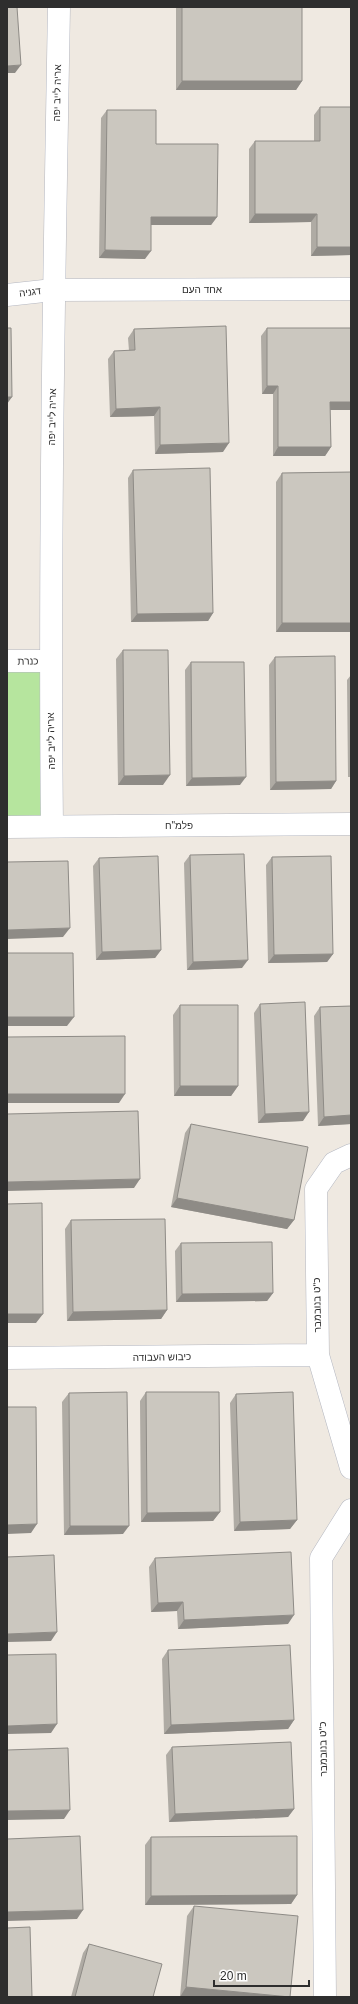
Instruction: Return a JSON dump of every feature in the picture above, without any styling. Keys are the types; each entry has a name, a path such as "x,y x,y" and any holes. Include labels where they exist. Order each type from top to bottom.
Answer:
{"street":[{"name":"אריה לייב יפה","path":"52,826 50,661 53,290 59,7"},
{"name":"אחד העם","path":"53,290 351,289"},
{"name":"דגניה","path":"7,295 53,290"},
{"name":"כנרת","path":"7,661 50,661"},
{"name":"פלמ\"ח","path":"7,827 351,824"},
{"name":"כ\"ט בנובמבר","path":"351,1155 334,1163 316,1189 318,1355 351,1468"},
{"name":"כיבוש העבודה","path":"7,1358 318,1355"},
{"name":"כ\"ט בנובמבר","path":"325,1997 321,1558 351,1510"}],"green space":[{"path":"7,661 50,661 52,826 7,827"}],"building":[{"path":"7,7 17,7 21,65 7,66"},
{"path":"182,7 302,7 302,81 182,81"},
{"path":"320,107 351,107 351,247 317,247 317,214 255,214 255,141 320,141"},
{"path":"107,110 156,110 156,144 218,144 217,217 151,217 151,251 105,250"},
{"path":"226,326 229,443 160,445 160,407 116,409 114,351 135,350 134,329"},
{"path":"7,328 11,328 12,397 7,397"},
{"path":"267,328 351,328 351,402 330,402 331,447 278,447 278,386 267,386"},
{"path":"210,468 213,613 137,614 133,470"},
{"path":"351,472 351,623 282,623 282,473"},
{"path":"123,650 168,650 170,775 124,776"},
{"path":"335,656 336,781 276,782 275,657"},
{"path":"191,662 244,662 246,777 192,778"},
{"path":"244,854 248,960 193,962 190,855"},
{"path":"158,856 161,950 102,952 99,858"},
{"path":"331,856 333,954 274,955 272,857"},
{"path":"68,861 70,928 7,930 7,862"},
{"path":"7,953 73,953 74,1017 7,1017"},
{"path":"305,1002 309,1112 265,1114 260,1004"},
{"path":"180,1005 238,1005 238,1086 180,1086"},
{"path":"351,1006 351,1115 324,1117 320,1007"},
{"path":"125,1036 125,1094 7,1094 7,1037"},
{"path":"138,1111 140,1179 7,1182 7,1114"},
{"path":"191,1124 308,1147 294,1220 177,1198"},
{"path":"42,1203 43,1314 7,1314 7,1204"},
{"path":"165,1219 167,1310 73,1312 71,1220"},
{"path":"272,1242 273,1293 182,1294 181,1243"},
{"path":"127,1392 129,1526 70,1526 69,1393"},
{"path":"146,1392 219,1392 220,1512 147,1513"},
{"path":"293,1392 297,1520 240,1522 236,1394"},
{"path":"7,1407 36,1407 37,1524 7,1525"},
{"path":"291,1552 294,1615 184,1620 183,1602 158,1603 155,1558"},
{"path":"54,1555 57,1632 7,1634 7,1557"},
{"path":"290,1645 294,1720 171,1725 168,1650"},
{"path":"56,1654 57,1724 7,1726 7,1655"},
{"path":"291,1742 294,1809 175,1814 172,1747"},
{"path":"68,1748 70,1810 7,1811 7,1750"},
{"path":"80,1836 83,1910 7,1912 7,1839"},
{"path":"297,1836 297,1895 151,1896 151,1837"},
{"path":"194,1906 298,1916 290,1997 186,1987"},
{"path":"30,1927 32,1997 7,1997 7,1928"},
{"path":"89,1944 162,1964 153,1997 75,1997"}]}
